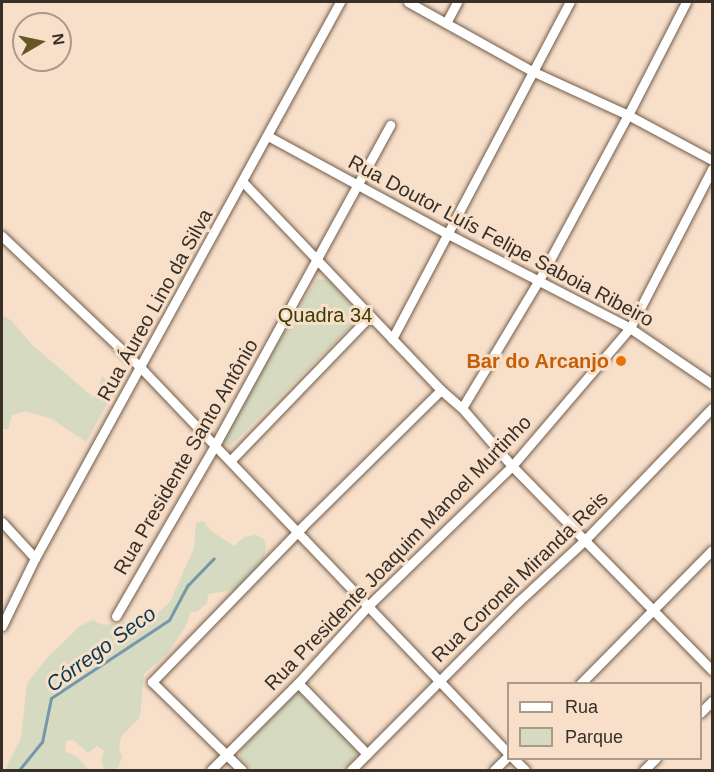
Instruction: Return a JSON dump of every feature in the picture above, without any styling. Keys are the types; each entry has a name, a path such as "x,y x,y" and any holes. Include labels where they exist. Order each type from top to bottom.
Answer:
{"street":[{"name":"Rua Áureo Lino da Silva","path":"2,626 35,558 340,2"},
{"path":"408,2 532,71 628,115 712,160"},
{"path":"446,23 457,2"},
{"path":"392,339 570,2"},
{"path":"462,408 539,280 686,2"},
{"name":"Rua Presidente Santo Antônio","path":"116,616 215,445 390,125"},
{"name":"Rua Doutor Luís Felipe Saboia Ribeiro","path":"268,136 448,234 630,328 712,384"},
{"name":"Rua Presidente Joaquim Manoel Murtinho","path":"211,771 298,683 368,606 512,466 630,328 712,169"},
{"path":"243,182 441,390 462,408 512,466 712,670"},
{"path":"2,236 141,368 507,754"},
{"path":"230,461 370,316"},
{"path":"242,771 153,682 298,532 441,390"},
{"name":"Rua Coronel Miranda Reis","path":"351,771 518,602 585,540 712,408"},
{"path":"2,522 35,558"},
{"path":"582,682 712,550"},
{"path":"298,683 367,754"},
{"path":"494,771 507,756"},
{"path":"514,760 525,771"},
{"path":"644,771 655,760"}],"green space":[{"name":"Quadra 34","path":"317,279 329,280 357,312 357,320 229,447 222,440 226,429"},
{"path":"2,315 12,321 32,345 93,397 97,394 102,376 113,387 113,393 86,442 52,419 26,411 12,415 8,429 2,429"},
{"path":"203,521 211,531 234,546 244,537 256,535 264,539 266,547 263,562 239,589 208,594 207,603 197,612 191,612 185,627 168,653 144,674 140,717 121,737 119,749 122,757 118,768 105,770 101,761 104,751 97,746 88,753 73,740 66,741 65,751 77,757 89,770 5,770 21,738 27,684 46,659 80,626 93,620 103,625 151,619 170,602 194,548 196,523"},
{"path":"295,693 300,694 357,751 356,757 343,770 253,770 240,757 240,751"}],"waterway":[{"name":"Córrego Seco","path":"19,770 42,742 51,698 169,620 188,585 214,558"}],"place":[{"name":"Bar do Arcanjo","path":"621,361"}]}
